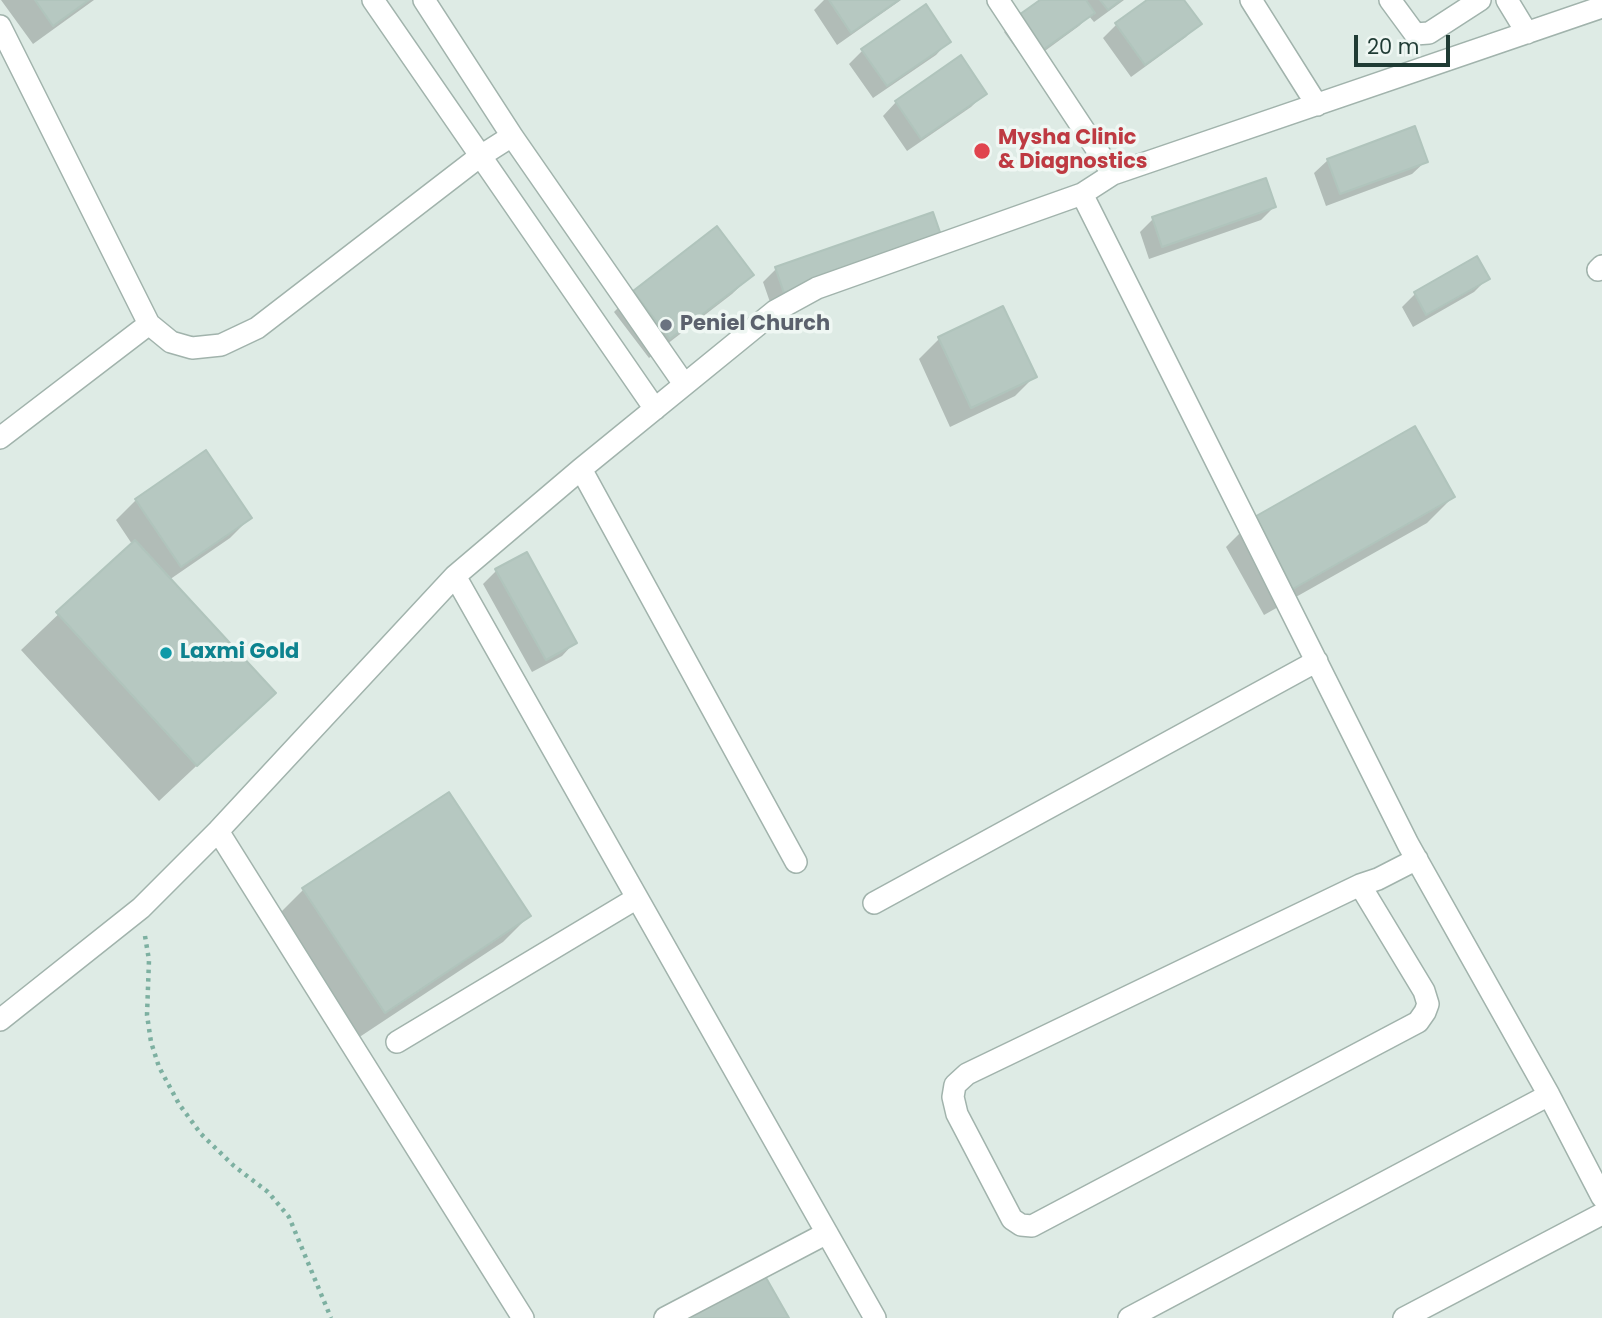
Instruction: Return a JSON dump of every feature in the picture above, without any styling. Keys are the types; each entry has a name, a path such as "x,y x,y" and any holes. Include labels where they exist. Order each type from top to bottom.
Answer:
{"street":[{"path":"373,0 654,410"},
{"path":"424,0 512,136 684,384"},
{"path":"998,0 1113,174"},
{"path":"1251,0 1317,105"},
{"path":"1391,0 1415,34 1429,33 1480,0"},
{"path":"1507,0 1527,33"},
{"path":"0,1020 141,908 218,831 455,576 775,311 817,288 1082,194 1113,174 1597,10"},
{"path":"0,26 7,57 149,324 171,342 192,348 221,345 257,328 479,157 512,136"},
{"path":"1082,194 1417,859 1549,1095 1602,1197"},
{"path":"0,438 149,324"},
{"path":"581,469 796,862"},
{"path":"455,576 875,1318"},
{"path":"874,903 1317,661"},
{"path":"218,831 523,1318"},
{"path":"1360,885 1424,991 1428,1004 1418,1022 1032,1226 1021,1225 1012,1219 957,1114 953,1097 955,1084 967,1074 1360,885 1417,859"},
{"path":"397,1042 637,898"},
{"path":"1129,1318 1549,1095"},
{"path":"1404,1318 1602,1214"},
{"path":"665,1318 827,1233"}],"path":[{"path":"141,908 149,960 147,1015 151,1042 159,1067 179,1104 201,1134 234,1166 268,1192 289,1217 331,1318"}],"building":[{"path":"35,0 89,0 53,26"},
{"path":"829,0 899,0 851,33"},
{"path":"1040,0 1086,0 1095,13 1040,52 1016,17"},
{"path":"1100,0 1121,0 1108,10"},
{"path":"1147,0 1184,0 1202,24 1145,65 1115,23"},
{"path":"926,4 951,42 887,86 861,49"},
{"path":"961,55 987,94 921,139 895,101"},
{"path":"1415,126 1428,162 1340,194 1327,159"},
{"path":"1266,178 1276,207 1162,247 1152,217"},
{"path":"933,212 942,238 784,293 775,267"},
{"path":"717,226 754,275 670,339 633,291"},
{"path":"1477,256 1490,279 1426,315 1414,292"},
{"path":"1003,306 1037,377 971,408 938,337"},
{"path":"1415,426 1455,497 1291,590 1251,519"},
{"path":"206,450 252,518 181,567 135,499"},
{"name":"Laxmi Gold","path":"135,540 276,693 197,766 56,612"},
{"path":"527,552 577,643 546,660 495,569"},
{"path":"449,792 531,916 385,1013 302,888"},
{"path":"761,1269 789,1318 677,1318"}],"place":[{"name":"Mysha Clinic & Diagnostics","path":"982,151"},
{"name":"Peniel Church","path":"666,325"},
{"name":"Laxmi Gold","path":"166,653"}]}
